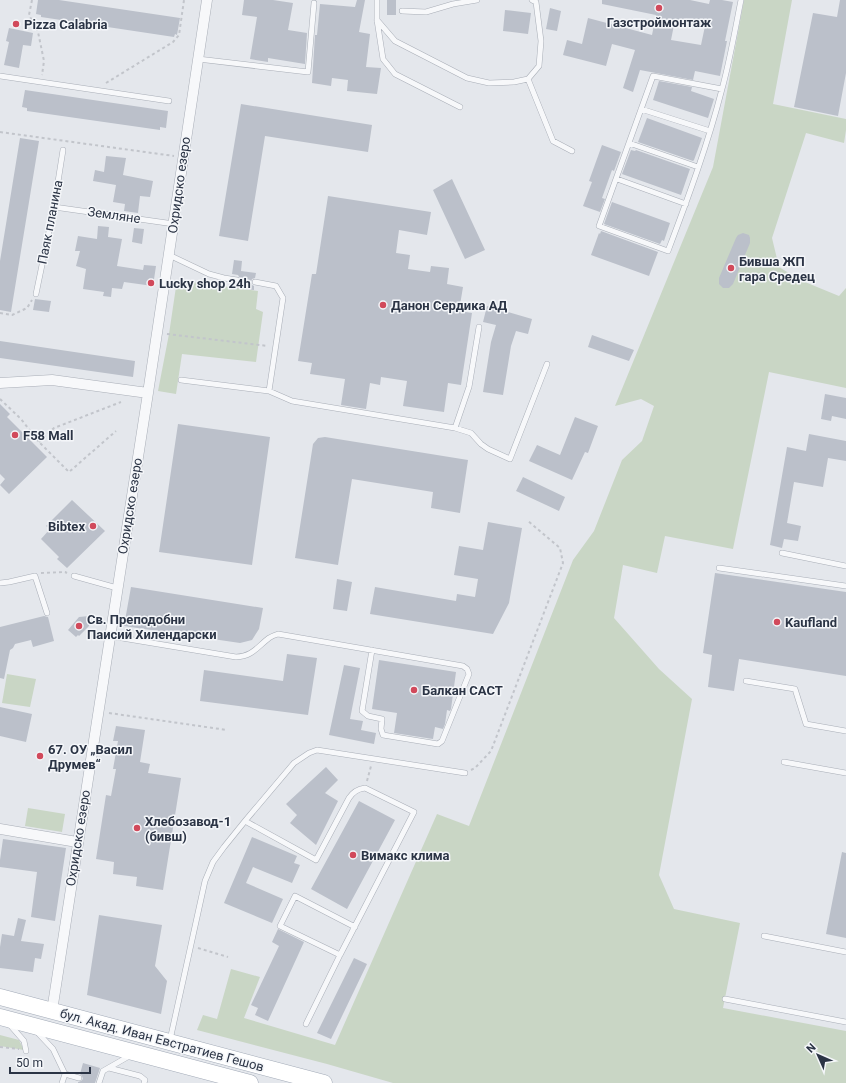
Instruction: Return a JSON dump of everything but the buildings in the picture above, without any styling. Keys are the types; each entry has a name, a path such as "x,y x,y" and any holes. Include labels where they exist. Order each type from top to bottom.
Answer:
{"main road":[{"name":"бул. Акад. Иван Евстратиев Гешов","path":"0,998 324,1083"},
{"name":"бул. Акад. Иван Евстратиев Гешов","path":"2,1017 250,1083"}],"street":[{"name":"Охридско езеро","path":"52,1011 174,224 207,0"},
{"path":"0,383 52,380 148,393"},
{"path":"0,829 78,842"}],"lane":[{"path":"377,0 377,20 383,60 395,74 460,107"},
{"path":"402,11 426,12 453,4 477,0"},
{"path":"377,20 395,41 467,78 489,83 514,82 528,79 539,66 541,41 536,2 532,0"},
{"path":"722,89 653,76 599,226 668,251 686,204 710,131 722,89 731,52 741,0"},
{"path":"198,59 308,72 314,3"},
{"path":"0,76 169,101"},
{"path":"528,79 553,141 572,151"},
{"path":"642,109 710,131"},
{"path":"629,143 698,167"},
{"name":"Паяк планина","path":"36,294 54,207 63,150"},
{"path":"617,179 686,204"},
{"name":"Земляне","path":"54,207 174,224"},
{"path":"169,255 209,274 237,280"},
{"path":"255,282 276,286 282,298 269,391"},
{"path":"455,428 469,387 478,328"},
{"path":"182,380 269,391 292,401 455,428 471,433 488,449 510,459 547,364"},
{"path":"782,553 846,566"},
{"path":"719,568 846,586"},
{"path":"0,583 35,576 47,613"},
{"path":"74,576 117,588"},
{"path":"110,636 236,657 245,656 258,648 269,638 278,634 372,650 463,666 467,669 469,674 442,741 438,744 383,735 381,729 382,719 368,716 362,711 372,650"},
{"path":"746,681 795,689 806,724 846,731"},
{"path":"170,1042 205,882 213,862 294,763 309,753 317,750 465,773"},
{"path":"784,762 846,773"},
{"path":"245,821 316,860 349,798 358,789 365,788 414,812 306,1024"},
{"path":"340,955 280,926 295,896 355,927"},
{"path":"764,936 846,952"},
{"path":"725,999 846,1022"},
{"path":"2,1017 24,1041 26,1050"},
{"path":"29,1024 53,1050 65,1074 62,1083"},
{"path":"99,1083 103,1071 136,1052"},
{"path":"109,1068 140,1076 145,1080 144,1083"},
{"path":"65,1074 79,1078"}],"path":[{"path":"32,0 29,15 38,32 44,61 41,82"},
{"path":"94,90 173,42 179,35 184,0"},
{"path":"0,132 184,157"},
{"path":"0,313 12,315 27,308 36,294"},
{"path":"157,333 275,347"},
{"path":"0,399 21,419 39,442 69,472 116,431"},
{"path":"39,442 54,428 121,402"},
{"path":"465,773 475,768 491,751 563,562 560,548 528,521"},
{"path":"35,576 39,573 65,572 74,576"},
{"path":"98,711 227,730"},
{"path":"365,788 373,759"},
{"path":"191,946 228,957"},
{"path":"0,1047 26,1050"}],"green space":[{"path":"744,0 792,0 773,104 846,119 844,143 806,133 772,238 779,267 800,280 839,296 846,288 846,388 769,372 733,549 665,536 657,573 623,565 614,618 659,669 692,699 659,875 674,909 740,923 723,1008 846,1031 846,1083 393,1083 197,1030 203,1015 217,1019 231,969 260,977 244,1018 335,1045 437,814 469,826 573,560 594,531 622,460 642,441 654,406 641,399 615,406 713,167"},
{"path":"177,280 258,291 256,309 263,312 256,362 182,354 176,394 158,391 169,334"},
{"path":"7,674 36,679 30,707 2,703"},
{"path":"28,808 65,814 62,832 25,826"},
{"path":"0,1035 19,1040 24,1050 0,1046"}],"place":[{"name":"Газстроймонтаж","path":"659,8"},
{"name":"Pizza Calabria","path":"16,24"},
{"name":"Бивша ЖП гара Средец","path":"731,268"},
{"name":"Lucky shop 24h","path":"151,283"},
{"name":"Данон Сердика АД","path":"383,305"},
{"name":"F58 Mall","path":"15,435"},
{"name":"Bibtex","path":"93,526"},
{"name":"Kaufland","path":"777,622"},
{"name":"Св. Преподобни Паисий Хилендарски","path":"79,626"},
{"name":"Балкан САСТ","path":"414,690"},
{"name":"67. ОУ „Васил Друмев“","path":"40,756"},
{"name":"Хлебозавод-1 (бивш)","path":"137,828"},
{"name":"Вимакс клима","path":"353,855"}]}
